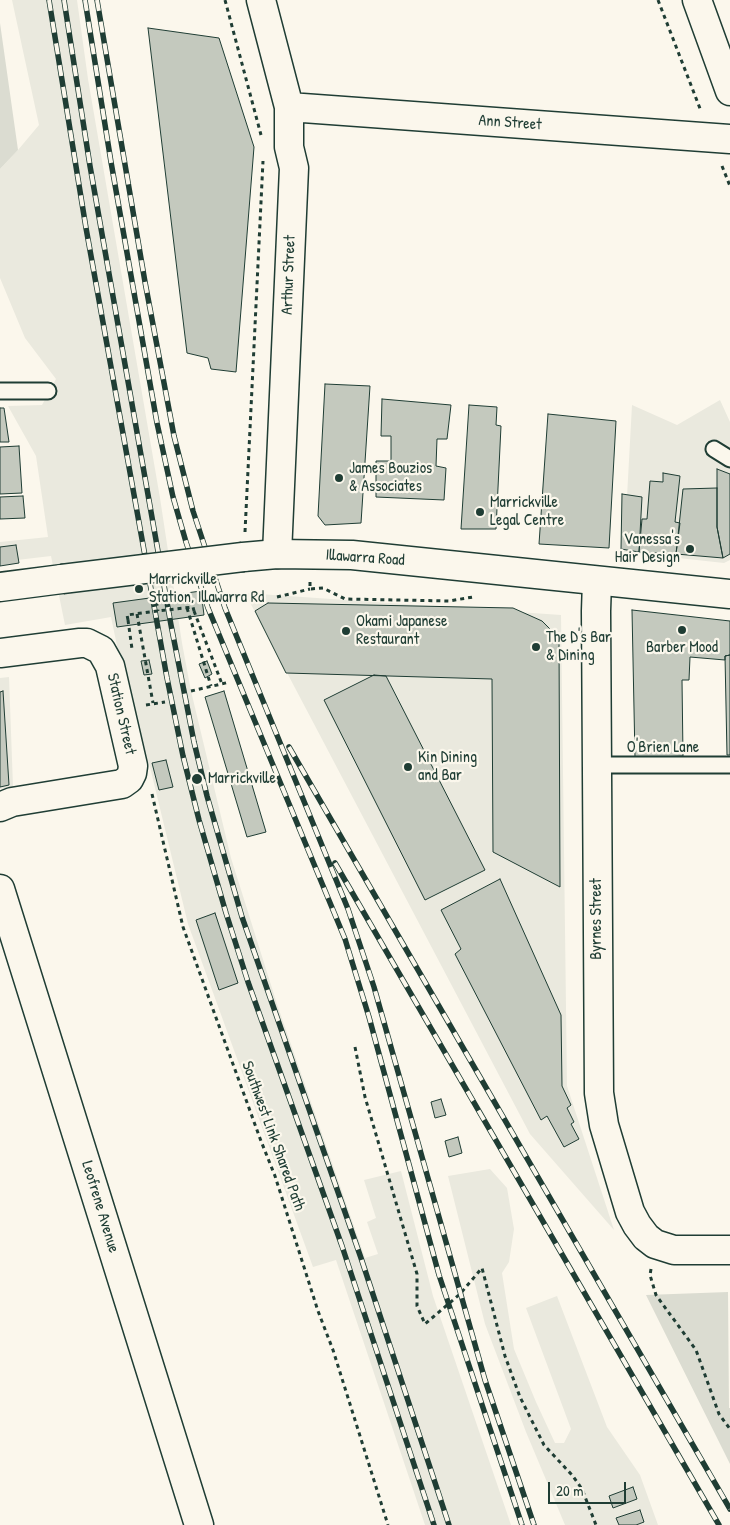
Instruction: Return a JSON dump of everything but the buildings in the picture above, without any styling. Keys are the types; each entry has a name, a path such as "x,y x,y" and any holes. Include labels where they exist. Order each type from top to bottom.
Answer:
{"street":[{"name":"Arthur Street","path":"260,0 289,107 290,147 294,168 277,554"},
{"path":"697,0 730,91"},
{"name":"Ann Street","path":"289,107 720,138"},
{"name":"Illawarra Road","path":"0,587 62,579 244,547 277,554 352,555 730,594"},
{"name":"Byrnes Street","path":"598,581 596,611 596,765 599,1093 604,1125 630,1212 636,1225 655,1244"},
{"name":"Station Street","path":"0,653 80,643 87,643 101,650 110,666 132,760 132,773 122,784 12,802 0,807"},
{"name":"Leofrene Avenue","path":"0,889 199,1525"},
{"path":"655,1244 674,1250 730,1250"}],"lane":[{"path":"0,391 48,391"},
{"path":"714,449 730,459"},
{"name":"O'Brien Lane","path":"596,765 730,765"}],"path":[{"path":"226,0 261,137"},
{"path":"658,0 720,138 730,186"},
{"path":"244,547 263,156"},
{"path":"309,576 310,589"},
{"path":"277,597 310,589 323,588 345,599 449,601 473,597"},
{"path":"155,593 158,611"},
{"path":"128,620 127,616 193,607 222,684"},
{"path":"187,608 211,686"},
{"path":"138,614 152,703"},
{"path":"191,691 230,682"},
{"path":"142,706 165,702"},
{"name":"Southwest Link Shared Path","path":"132,760 147,772 183,927 275,1176 318,1311 333,1350 388,1525"},
{"path":"355,1047 366,1097 417,1274 418,1306 425,1324 460,1294 482,1268 505,1356 520,1397 544,1445 572,1475 582,1489 596,1525"},
{"path":"655,1244 650,1276 656,1294 696,1350 720,1414 730,1429"}],"shaded area":[{"path":"12,0 77,0 88,79 160,498 182,643 191,691 231,858 277,1004 365,1258 378,1254 367,1222 376,1218 364,1180 401,1171 433,1296 511,1525 425,1525 336,1260 313,1267 188,924 149,763 140,755 111,617 65,625 51,556 0,562 0,542 48,537 36,456 8,406 42,405 56,379 25,338 0,278 0,169 39,125"},
{"path":"0,23 18,150 0,169"},
{"path":"720,400 730,422 730,560 724,563 624,552 632,405 677,425"},
{"path":"245,593 561,615 567,1086 614,1230 530,1134"},
{"path":"9,677 13,787 0,789 0,678"},
{"path":"490,1169 507,1188 514,1229 509,1262 502,1273 514,1349 555,1443 564,1443 571,1429 526,1308 557,1296 607,1427 640,1475 658,1525 565,1525 526,1432 485,1324 448,1176"},
{"path":"728,1292 730,1408 730,1464 646,1295"}],"railway":[{"path":"49,0 86,228 167,678 183,756 199,820 248,982 342,1246 434,1525"},
{"path":"64,0 90,166 171,625 194,742 207,796 242,917 361,1258 449,1525"},
{"path":"85,0 111,162 157,423 173,497 208,608 345,939 369,1017 439,1275 522,1525"},
{"path":"97,0 145,282 174,436 193,511 225,608 348,909 374,987 485,1380 534,1525"},
{"path":"289,747 730,1509"},
{"path":"335,863 719,1525"}],"place":[{"name":"James Bouzios & Associates","path":"339,478"},
{"name":"Marrickville Legal Centre","path":"480,512"},
{"name":"Vanessa's Hair Design","path":"690,549"},
{"name":"Marrickville Station, Illawarra Rd","path":"139,589"},
{"name":"Barber Mood","path":"682,630"},
{"name":"Okami Japanese Restaurant","path":"346,631"},
{"name":"The D's Bar & Dining","path":"536,647"},
{"name":"Kin Dining and Bar","path":"408,767"},
{"name":"Marrickville","path":"197,779"}]}
